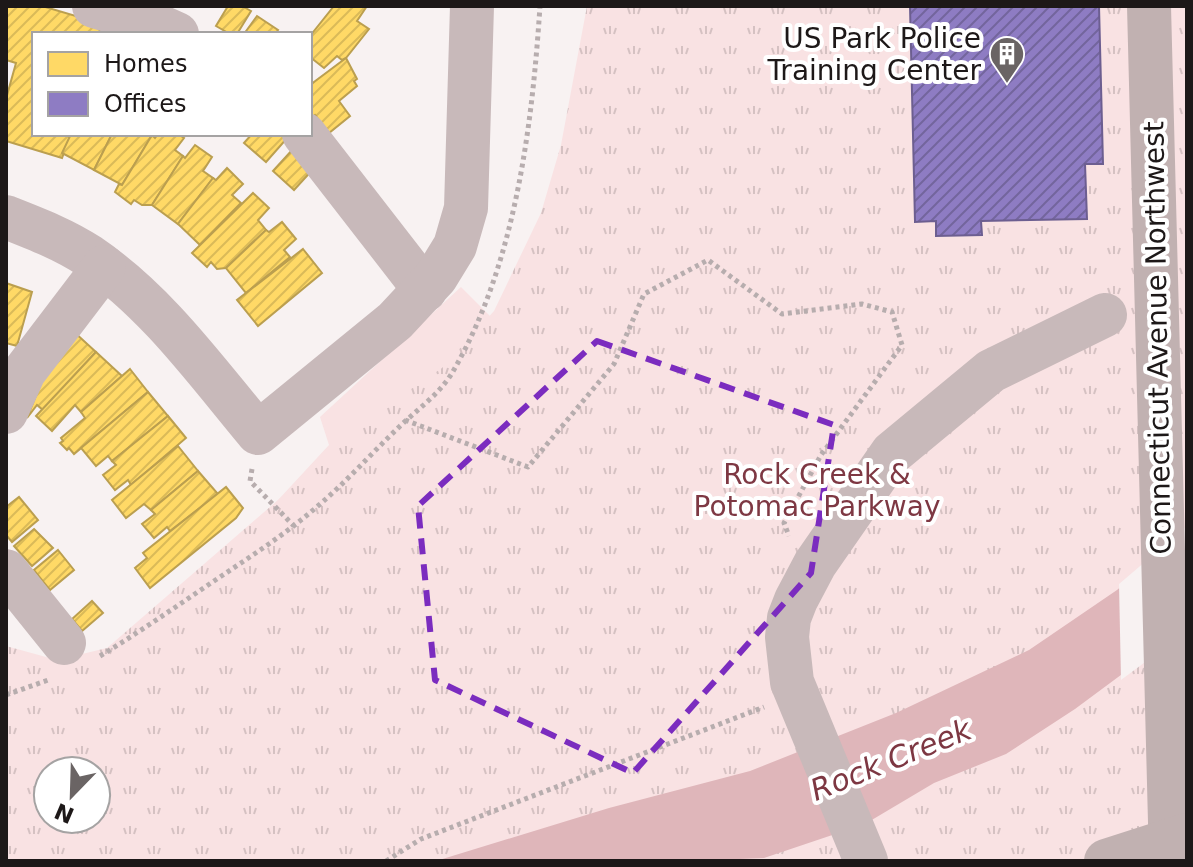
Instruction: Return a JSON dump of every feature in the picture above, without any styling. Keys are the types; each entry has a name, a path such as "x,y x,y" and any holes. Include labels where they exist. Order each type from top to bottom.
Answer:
{"main road":[{"name":"Connecticut Avenue Northwest","path":"1149,6 1171,861"},
{"path":"1106,861 1187,835"}],"street":[{"path":"94,6 173,32"},
{"path":"6,217 65,242 104,267 158,316 258,433 377,337 425,290 447,263 466,208 472,6"},
{"path":"306,136 425,290"},
{"path":"6,412 24,372 104,267"},
{"path":"866,861 782,704 792,682 787,647 789,618 796,600 815,564 892,453 991,371 1105,315"},
{"path":"6,571 64,643"}],"path":[{"path":"405,420 528,467 614,364 644,294 708,260 782,314 862,304 892,312 902,345 814,468 784,523 793,544"},
{"path":"258,433 250,481 294,526"},
{"path":"386,861 421,839 782,704"}],"highlighted area":[{"path":"597,341 834,425 811,573 633,773 435,680 418,506"}],"green space":[{"name":"Rock Creek & Potomac Parkway","path":"587,6 1187,6 1187,861 6,861 6,646 57,660 107,648 389,404 442,368 494,311 541,213 561,145"},
{"path":"461,287 494,320 495,442 254,526 329,445 320,417"}],"water":[{"name":"Rock Creek","path":"1187,530 1187,626 1075,709 1006,754 934,783 865,824 764,858 436,861 609,808 750,771 896,713 1029,650 1117,590"}],"pier":[{"path":"1187,526 1187,631 1121,680 1119,584"}],"building: Homes":[{"path":"6,6 42,6 103,24 99,32 32,32 32,136 70,137 62,158 6,141 6,99 16,63 6,60"},
{"path":"228,6 242,6 251,11 238,32 226,32 216,26"},
{"path":"334,6 367,6 357,21 369,29 342,60 337,56 324,68 312,59 312,34"},
{"path":"257,16 278,30 276,32 245,32"},
{"path":"346,58 357,79 354,81 357,86 339,101 350,116 329,133 315,115 312,116 312,84"},
{"path":"70,136 111,136 94,170 62,153"},
{"path":"111,136 151,136 122,185 94,170"},
{"path":"151,136 181,136 184,138 175,150 183,156 152,205 142,205 134,200 131,204 115,192"},
{"path":"250,136 289,136 266,162 244,143"},
{"path":"195,145 212,157 203,171 213,178 178,224 152,205 183,156 185,158"},
{"path":"294,148 315,167 294,190 273,171"},
{"path":"227,168 243,184 232,195 241,203 200,245 178,224 213,178 216,180"},
{"path":"253,193 269,208 258,220 266,230 226,268 217,269 211,262 207,267 192,253"},
{"path":"282,222 296,239 284,250 290,257 246,293 226,268 266,230 269,232"},
{"path":"303,249 322,273 258,326 237,300"},
{"path":"6,283 32,292 17,346 6,343"},
{"path":"73,331 96,352 43,410 37,405 27,418 53,353"},
{"path":"96,352 122,376 81,412 75,405 52,431 36,416"},
{"path":"130,369 148,392 74,454 69,448 67,450 60,443 63,441 61,438 85,418 81,412"},
{"path":"148,392 168,416 112,461 108,456 96,466 81,448"},
{"path":"168,416 186,438 131,485 128,480 115,490 103,475 116,465 112,461"},
{"path":"178,446 198,471 151,510 144,504 126,518 112,500"},
{"path":"198,471 218,494 170,531 167,527 154,538 142,524 155,514 151,510"},
{"path":"226,487 243,508 236,518 150,588 135,568 147,558 143,553"},
{"path":"19,497 38,520 12,542 6,535 6,507"},
{"path":"34,529 53,548 32,566 14,546"},
{"path":"58,550 74,570 50,590 34,570"},
{"path":"92,601 103,613 82,631 72,619"}],"building: Offices":[{"name":"US Park Police Training Center","path":"910,6 1099,6 1103,164 1085,164 1087,219 981,221 982,235 936,236 936,221 915,222"}],"place":[{"name":"US Park Police Training Center","path":"1007,85"}]}
